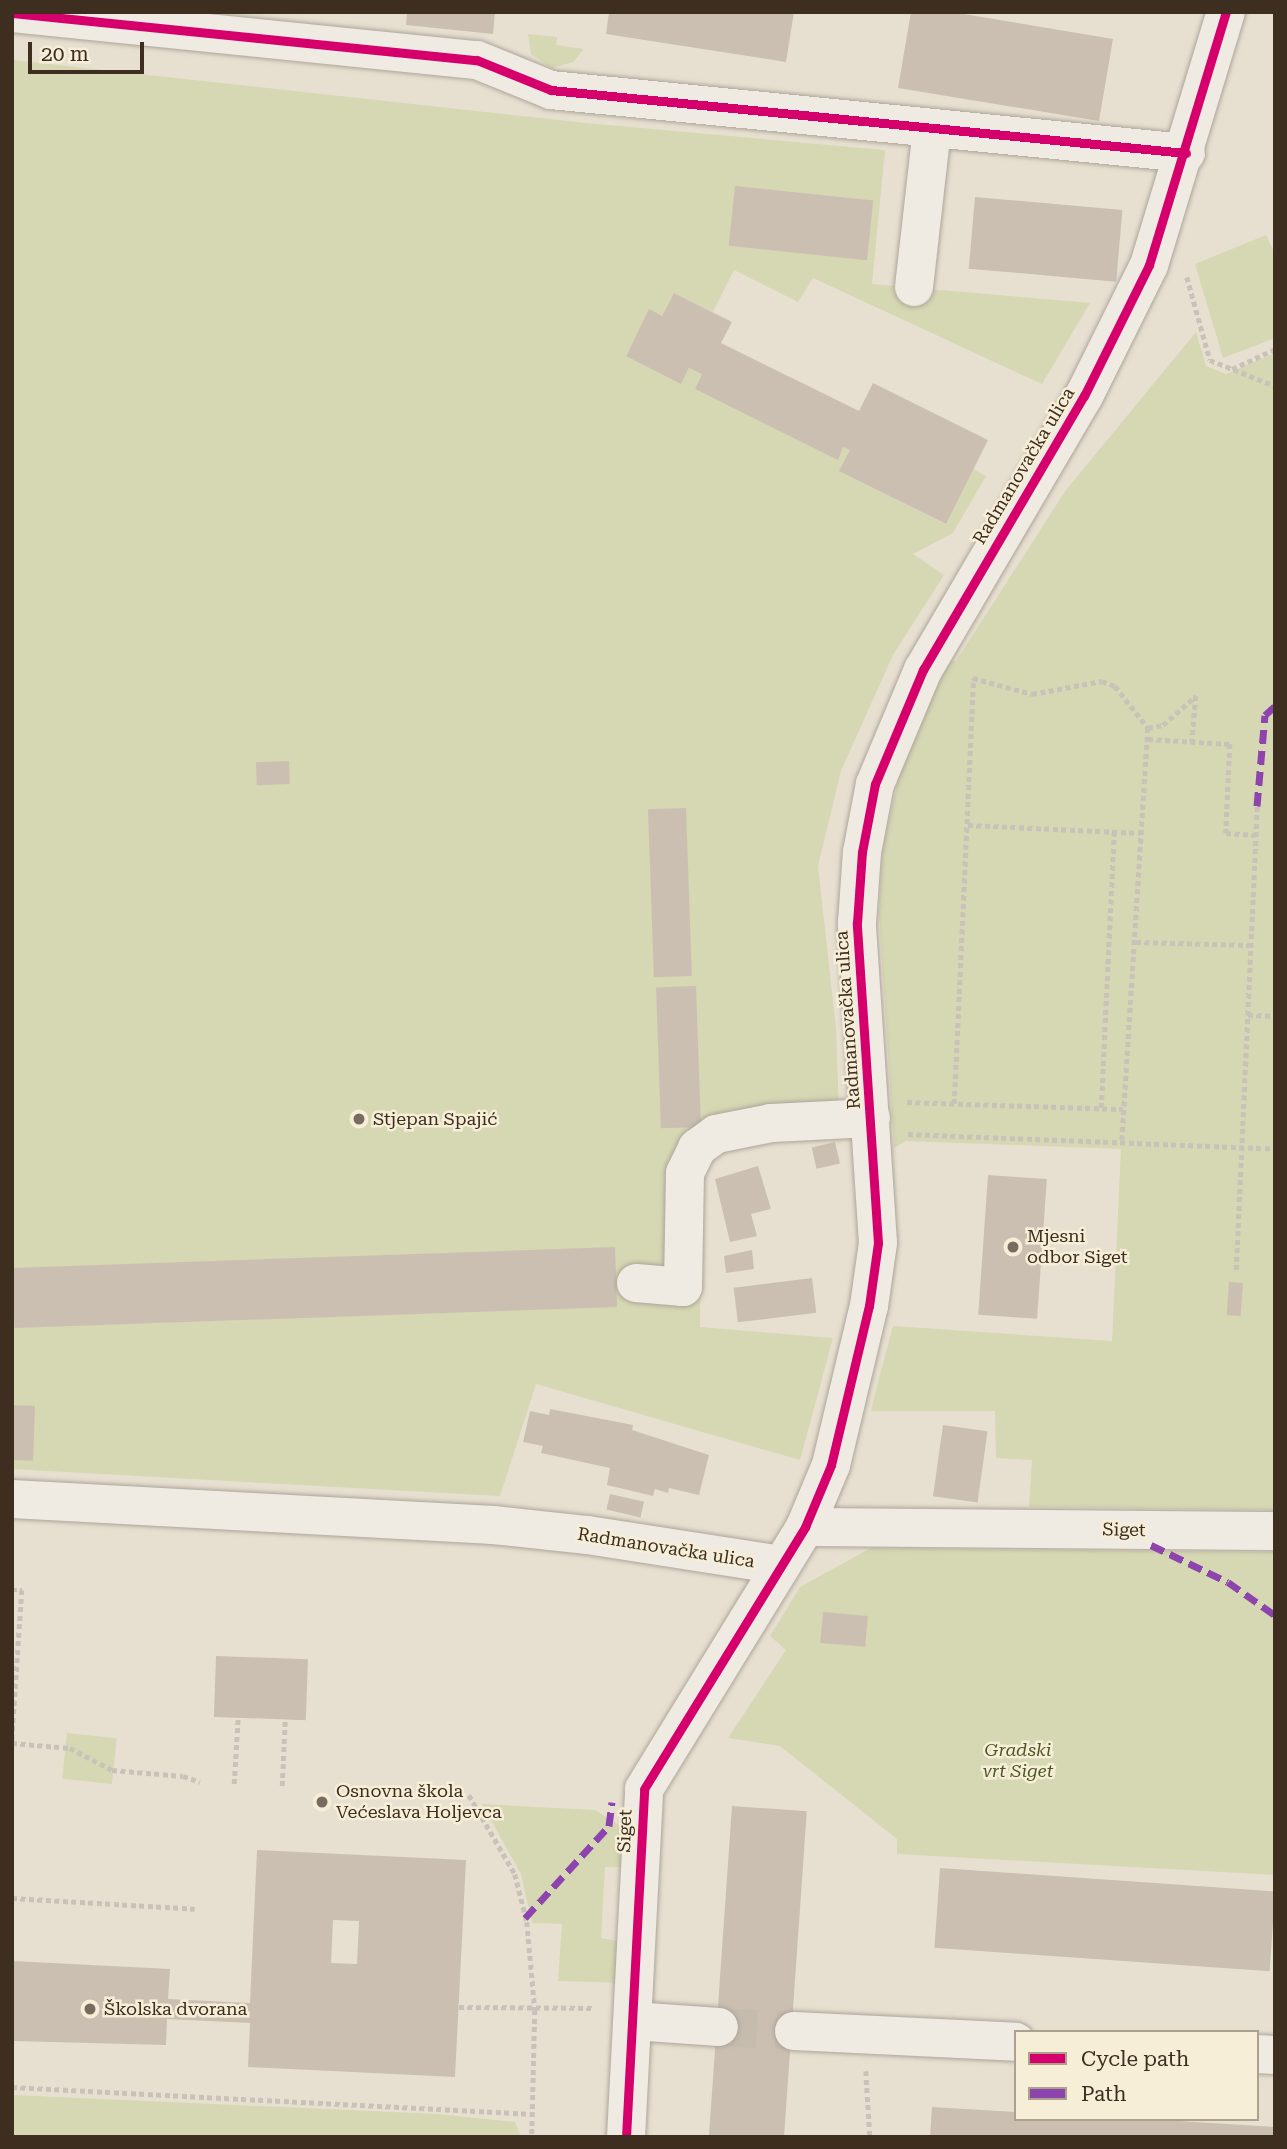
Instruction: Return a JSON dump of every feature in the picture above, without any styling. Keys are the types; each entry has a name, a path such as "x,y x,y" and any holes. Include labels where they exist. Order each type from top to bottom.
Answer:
{"street":[{"name":"Radmanovačka ulica","path":"12,1499 493,1525 587,1535 781,1565 805,1527 831,1465 871,1294 878,1243 890,1118 857,923 862,852 875,784 923,670 1084,396 1149,265 1186,153 1227,12"},
{"path":"12,13 205,22 477,60 551,90 932,130 1186,153"},
{"path":"914,287 932,130"},
{"path":"636,1283 683,1287 685,1173 697,1148 716,1134 771,1122 890,1118"},
{"name":"Siget","path":"805,1527 1275,1531"},
{"name":"Siget","path":"626,2137 618,2012 642,1804 659,1761 781,1565"},
{"path":"618,2012 719,2027"},
{"path":"794,2031 1014,2042"}],"path":[{"path":"1186,272 1210,360 1275,386"},
{"path":"1232,369 1275,349"},
{"path":"954,1104 973,678 1032,694 1102,681 1115,686 1148,728 1122,1143"},
{"path":"1148,728 1163,725 1196,696 1192,742"},
{"path":"1147,739 1230,744 1226,832 1255,835"},
{"path":"1236,1270 1244,1148 1257,806"},
{"path":"968,825 1140,833"},
{"path":"1101,1108 1114,831"},
{"path":"1136,942 1251,946"},
{"path":"1248,1015 1275,1016"},
{"path":"890,1118 954,1104 1123,1109"},
{"path":"890,1118 1122,1143 1275,1149"},
{"path":"12,1590 22,1590 12,1742 70,1748 112,1770 183,1776 200,1782"},
{"path":"234,1784 238,1717"},
{"path":"282,1786 285,1720"},
{"path":"469,1795 514,1874 527,1922 535,2010 532,2137"},
{"path":"12,1898 195,1909"},
{"path":"459,2007 592,2009 618,2012"},
{"path":"866,2064 870,2137"},
{"path":"12,2087 533,2114"}],"green space":[{"path":"528,34 557,37 556,45 584,49 573,62 552,68 531,54"},
{"path":"12,60 586,123 885,150 872,284 1090,303 1042,384 813,278 798,302 734,270 713,312 674,293 662,316 649,310 626,355 681,383 689,368 702,374 695,389 838,459 843,447 850,450 840,471 945,524 973,469 986,476 953,533 913,554 944,575 893,655 841,771 818,866 836,1028 839,1110 755,1137 701,1162 700,1327 833,1338 800,1460 536,1384 500,1496 12,1469"},
{"path":"1266,235 1275,254 1275,338 1223,358 1195,264"},
{"path":"1196,332 1206,366 1226,374 1275,353 1275,1510 1029,1507 1032,1460 996,1458 995,1411 871,1411 879,1378 893,1326 1112,1341 1121,1149 906,1141 894,1148 879,916 882,853 898,780 922,716 950,660 956,661 1066,490"},
{"name":"Gradski vrt Siget","path":"871,1548 1275,1552 1275,1875 897,1854 897,1839 780,1746 728,1738 786,1650 770,1636 800,1587"},
{"path":"67,1733 117,1738 112,1784 62,1779"},
{"path":"482,1804 595,1810 624,1828 625,1867 605,1867 601,1938 622,1942 626,1983 558,1981 562,1924 532,1923 521,1874"},
{"path":"12,2095 436,2114 515,2122 521,2137 12,2137"}],"building":[{"path":"407,12 495,12 493,34 406,25"},
{"path":"609,12 794,12 786,62 606,34"},
{"path":"911,12 952,12 1113,39 1099,121 898,88"},
{"path":"735,186 873,201 867,260 729,246"},
{"path":"975,197 1122,210 1116,282 969,269"},
{"path":"674,293 732,322 721,343 859,411 873,383 988,440 946,524 839,471 850,450 843,447 838,460 695,389 702,374 689,368 681,384 626,356 649,309 662,316"},
{"path":"289,761 290,784 257,785 256,762"},
{"path":"686,808 692,976 654,977 648,809"},
{"path":"696,986 701,1127 661,1128 656,987"},
{"path":"835,1142 840,1163 817,1169 812,1147"},
{"path":"758,1166 771,1209 751,1214 757,1236 730,1242 715,1179"},
{"name":"Mjesni odbor Siget","path":"988,1175 1047,1179 1037,1319 978,1315"},
{"path":"615,1247 617,1307 14,1328 12,1268"},
{"path":"752,1250 754,1269 726,1273 724,1256"},
{"path":"812,1278 816,1313 738,1322 734,1288"},
{"path":"1229,1282 1243,1283 1241,1316 1227,1315"},
{"path":"12,1405 35,1406 33,1461 12,1460"},
{"path":"550,1409 633,1425 632,1430 709,1455 699,1495 669,1488 668,1493 655,1489 653,1496 607,1485 610,1468 541,1453 543,1446 523,1442 530,1411 549,1415"},
{"path":"943,1425 988,1431 978,1503 933,1496"},
{"path":"610,1494 644,1502 641,1517 606,1510"},
{"path":"823,1612 868,1616 865,1647 820,1643"},
{"path":"216,1656 308,1659 306,1720 214,1717"},
{"path":"732,1806 807,1811 784,2137 709,2137"},
{"path":"257,1850 466,1860 455,2077 248,2067 250,2023 167,2019 166,2045 12,2041 12,1961 170,1969 168,1999 250,2003","holes":["333,1920 359,1921 357,1964 331,1963"]},
{"path":"940,1868 1275,1891 1270,1971 934,1948"},
{"path":"932,2107 1014,2112 1014,2121 1178,2121 1275,2127 1275,2137 930,2137"}],"tunnel":[{"path":"719,2027 794,2031"}],"marked path":[{"path":"1257,806 1265,715 1275,706"},
{"path":"1151,1545 1228,1582 1275,1615"},
{"path":"525,1918 609,1826 612,1802"}],"cycle path":[{"path":"626,2137 644,1789 805,1527 831,1465 869,1306 878,1243 857,923 862,852 875,784 923,670 1084,396 1149,265 1226,12"},
{"path":"12,13 477,60 551,90 1186,153"}],"place":[{"name":"Stjepan Spajić","path":"359,1119"},
{"name":"Mjesni odbor Siget","path":"1013,1247"},
{"name":"Osnovna škola Većeslava Holjevca","path":"322,1802"},
{"name":"Školska dvorana","path":"90,2009"}]}
